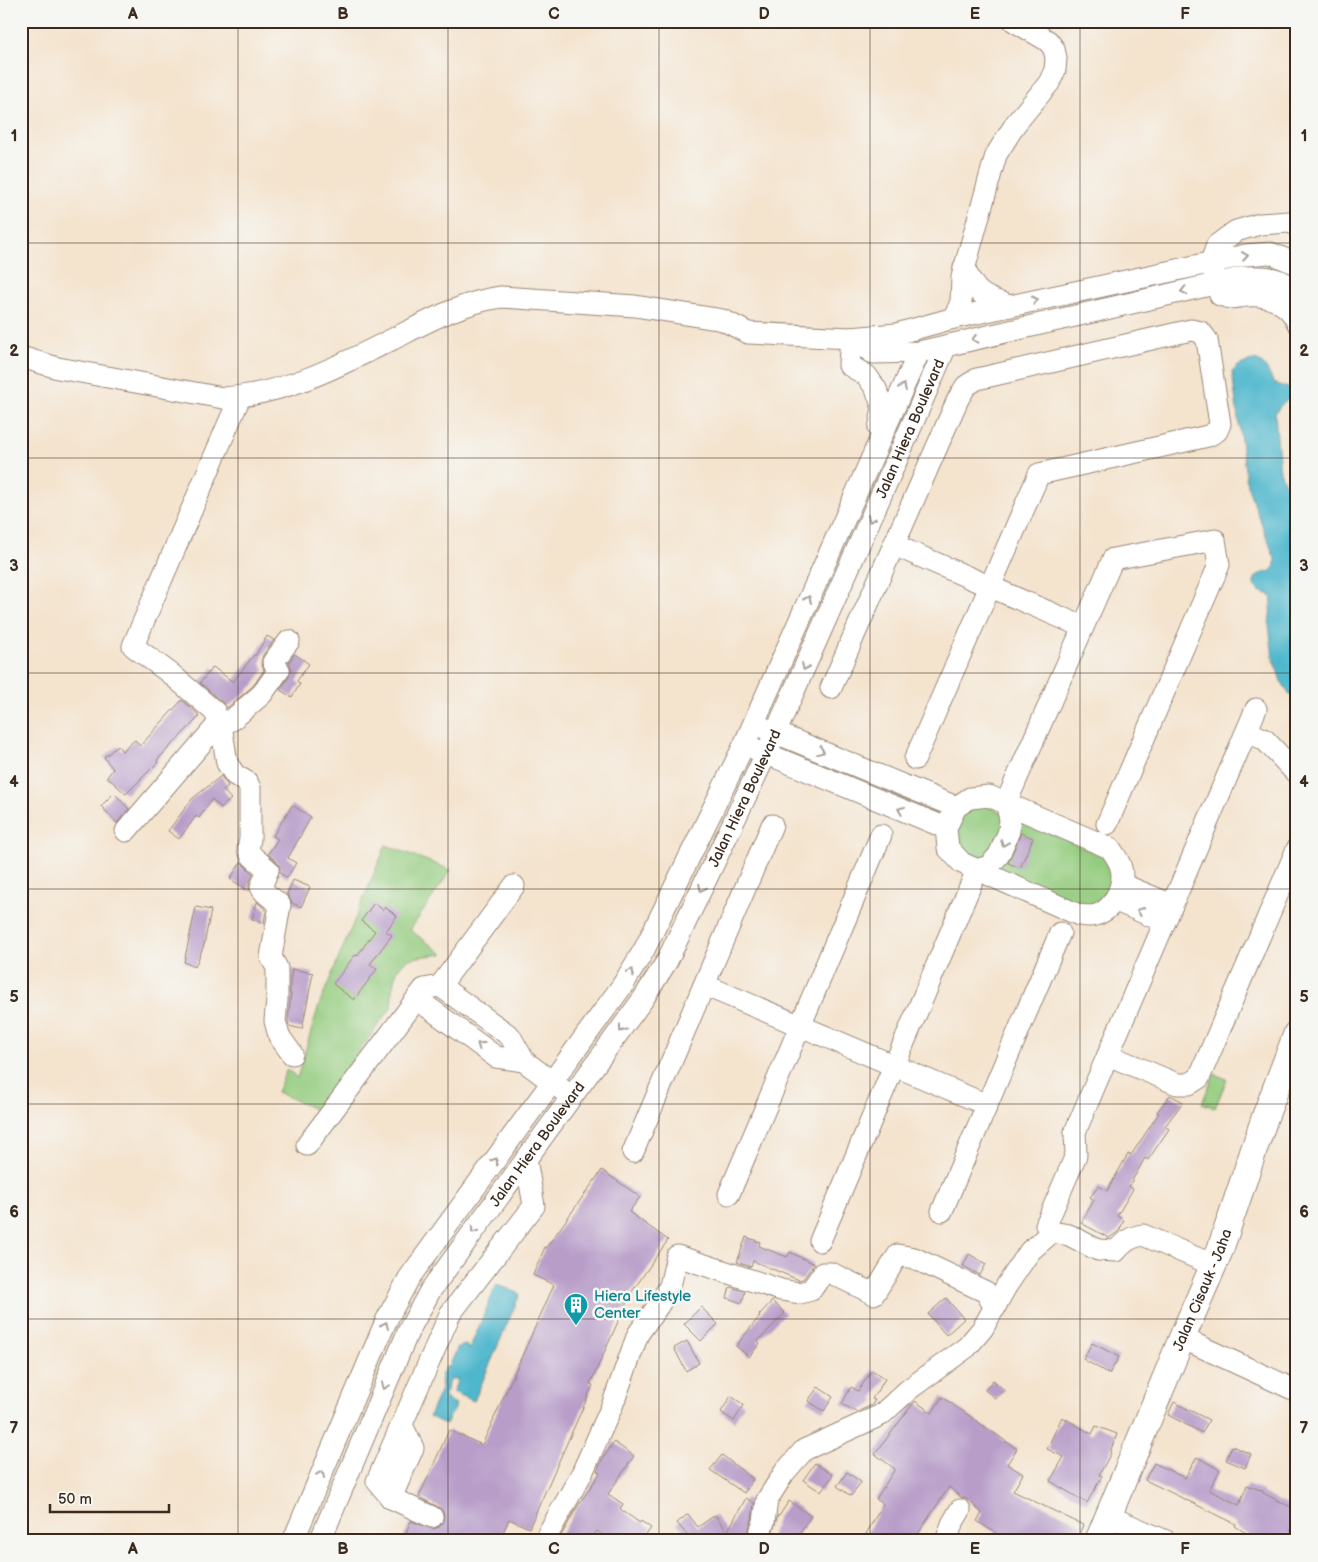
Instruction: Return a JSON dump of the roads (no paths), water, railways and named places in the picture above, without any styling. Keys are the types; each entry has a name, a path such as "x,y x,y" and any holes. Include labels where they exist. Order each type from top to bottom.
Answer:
{"main road":[{"name":"Jalan Cisauk - Jaha","path":"1098,1541 1220,1250 1265,1117 1297,1033"}],"street":[{"path":"851,338 873,352 919,352 946,346 947,320 961,302 964,267 996,155 1016,123 1049,83 1055,70 1056,58 1054,49 1048,41 1014,21"},
{"path":"1297,225 1289,222 1260,224 1236,231 1217,245 1211,262 1220,295 1233,299 1247,296 1264,297 1280,302 1293,313 1297,322"},
{"path":"21,357 58,368 223,398 248,397 293,384 336,368 445,313 480,300 501,297 635,306 724,320 748,333 851,338 896,334 947,320 1246,255 1270,254 1297,264"},
{"path":"964,267 972,285 987,298 1010,306"},
{"name":"Jalan Hiera Boulevard","path":"323,1535 398,1355 430,1291 573,1097 643,999 667,960 776,733 946,346 1245,277 1268,276 1290,286 1297,292"},
{"path":"914,329 919,352"},
{"path":"831,688 958,399 966,386 977,379 1192,330 1201,332 1207,340 1220,424 1217,431 1208,436 1039,474 915,759"},
{"path":"851,338 849,365 867,376 876,389 883,408 876,450"},
{"name":"Jalan Hiera Boulevard","path":"293,1541 386,1321 408,1278 553,1082 622,986 644,950 744,745 919,352"},
{"path":"240,397 133,646 171,674 215,712 227,763 236,775 247,782 250,788 250,839 248,849 252,856 268,870 261,887 263,892 275,899 280,905 272,957 277,968 275,1021 280,1036 292,1054"},
{"path":"820,1241 977,870 989,866 999,855 1009,831 1010,819 1006,803 1113,559 1215,540 1219,565 1107,824"},
{"path":"894,545 1083,627"},
{"path":"126,831 219,723 232,720 262,694 279,670 273,662 289,641"},
{"path":"1046,1225 1076,1155 1075,1132 1256,709"},
{"path":"753,724 956,806"},
{"path":"1247,731 1266,740 1297,774"},
{"path":"744,745 946,828"},
{"path":"842,786 852,764"},
{"path":"989,796 1110,848 1120,865 1118,892 1100,914 1090,916 1079,915 962,863 948,848 946,828 956,806 970,798 989,796"},
{"path":"634,1152 772,825"},
{"path":"729,1194 882,835"},
{"path":"1108,1055 1177,1084 1190,1084 1198,1078 1297,849"},
{"path":"307,1145 424,989 440,986 514,886"},
{"path":"1118,892 1169,913"},
{"path":"942,1211 1060,933"},
{"path":"704,985 987,1105"},
{"path":"440,986 510,1036 524,1061 573,1097"},
{"path":"417,999 496,1057 524,1061"},
{"path":"432,1517 390,1484 402,1424 450,1314 534,1206 526,1159"},
{"path":"757,1541 764,1522 767,1500 784,1473 804,1450 881,1415 908,1390 967,1347 983,1328 1007,1285 1030,1251 1052,1232 1069,1235 1098,1250 1116,1251 1126,1241 1143,1235 1213,1265"},
{"path":"544,1541 582,1473 612,1406 638,1334 670,1286 677,1256 781,1290 800,1293 811,1290 823,1273 830,1273 874,1294 898,1255 914,1258 986,1292 995,1308"},
{"path":"1182,1338 1297,1391"},
{"path":"398,1355 427,1367"},
{"path":"946,1541 952,1524 960,1510"},
{"path":"1108,1516 1166,1541"},
{"path":"302,1519 323,1535"}],"water":[{"path":"1252,360 1263,365 1274,383 1291,389 1297,389 1297,397 1284,402 1275,414 1280,472 1297,512 1297,710 1293,699 1281,681 1273,657 1269,625 1272,598 1269,594 1257,589 1254,583 1257,576 1261,573 1269,572 1273,569 1275,559 1247,485 1232,372 1238,366"},
{"path":"497,1284 520,1294 474,1401 453,1392 458,1379 453,1379 448,1383 444,1398 456,1404 446,1425 429,1416 442,1387 441,1376 446,1366 449,1367 458,1347 466,1345 469,1350"}],"place":[{"name":"Hiera Lifestyle Center","path":"576,1326"}]}
